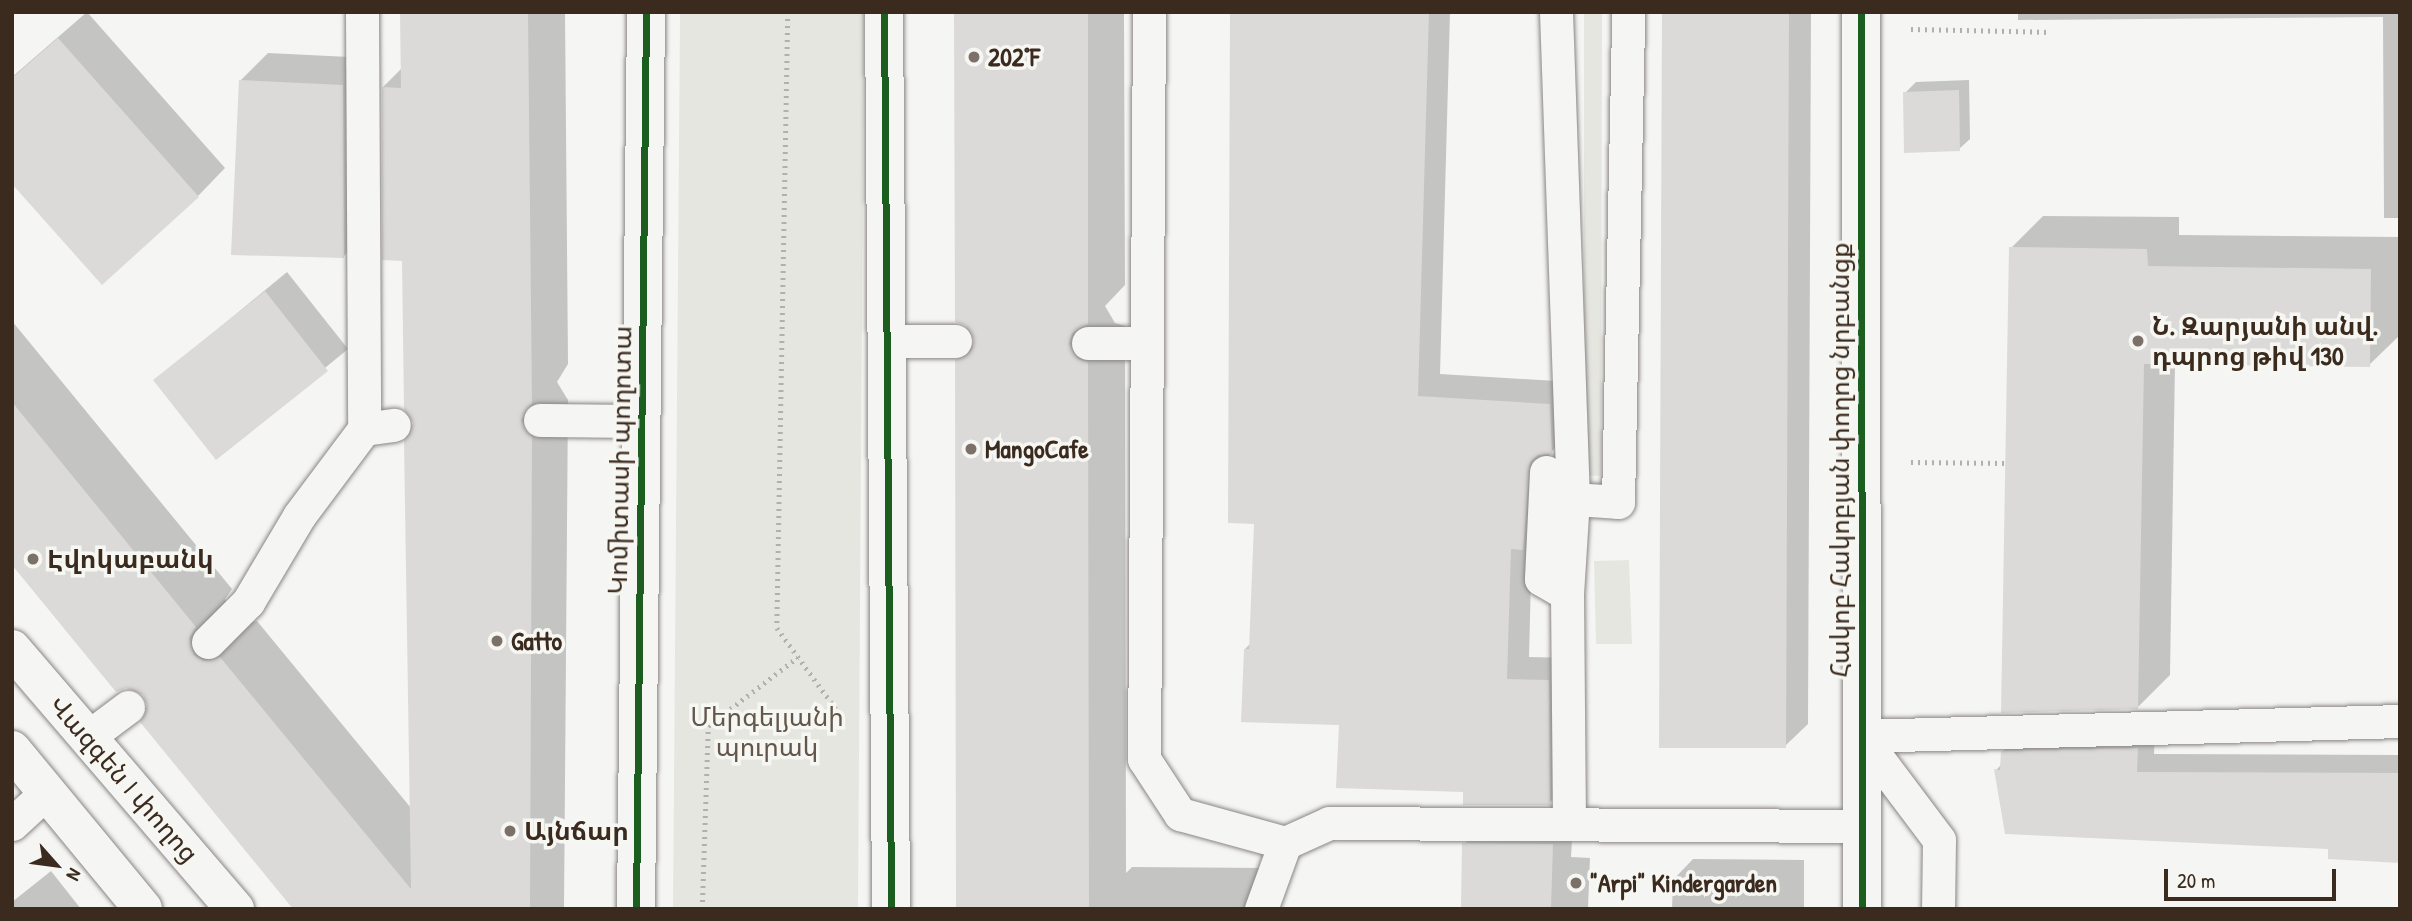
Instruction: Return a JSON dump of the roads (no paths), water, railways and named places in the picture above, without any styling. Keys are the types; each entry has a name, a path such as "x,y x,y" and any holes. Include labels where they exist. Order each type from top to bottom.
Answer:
{"street":[{"name":"Կոմիտասի պողոտա","path":"636,909 646,12"},
{"path":"884,12 891,909"},
{"name":"Հակոբ Հակոբյան փողոց նրբանցք","path":"1861,20 1862,909"},
{"name":"Վազգեն I փողոց","path":"12,649 235,909"},
{"path":"12,750 143,909"}],"lane":[{"path":"208,642 248,602 299,516 379,427 362,12"},
{"path":"1149,12 1144,759 1180,814 1284,843 1329,822 1861,826"},
{"path":"1556,12 1573,499 1567,594 1569,823"},
{"path":"1573,499 1618,502 1628,12"},
{"path":"888,341 955,341"},
{"path":"1088,343 1146,343"},
{"path":"540,420 641,421"},
{"path":"1546,472 1541,579 1567,594"},
{"path":"88,737 128,707"},
{"path":"1861,736 2400,721"},
{"path":"1861,736 1940,840 1938,909"},
{"path":"12,824 48,791"},
{"path":"1261,909 1284,843"}],"place":[{"name":"202°F","path":"974,57"},
{"name":"Ն. Զարյանի անվ. դպրոց թիվ 130","path":"2138,341"},
{"name":"MangoCafe","path":"971,449"},
{"name":"Էվոկաբանկ","path":"33,559"},
{"name":"Gatto","path":"497,641"},
{"name":"Այնճար","path":"510,831"},
{"name":"\"Arpi\" Kindergarden","path":"1576,883"}],"park label":[{"name":"Մերգելյանի պուրակ","path":"767,732"}]}
